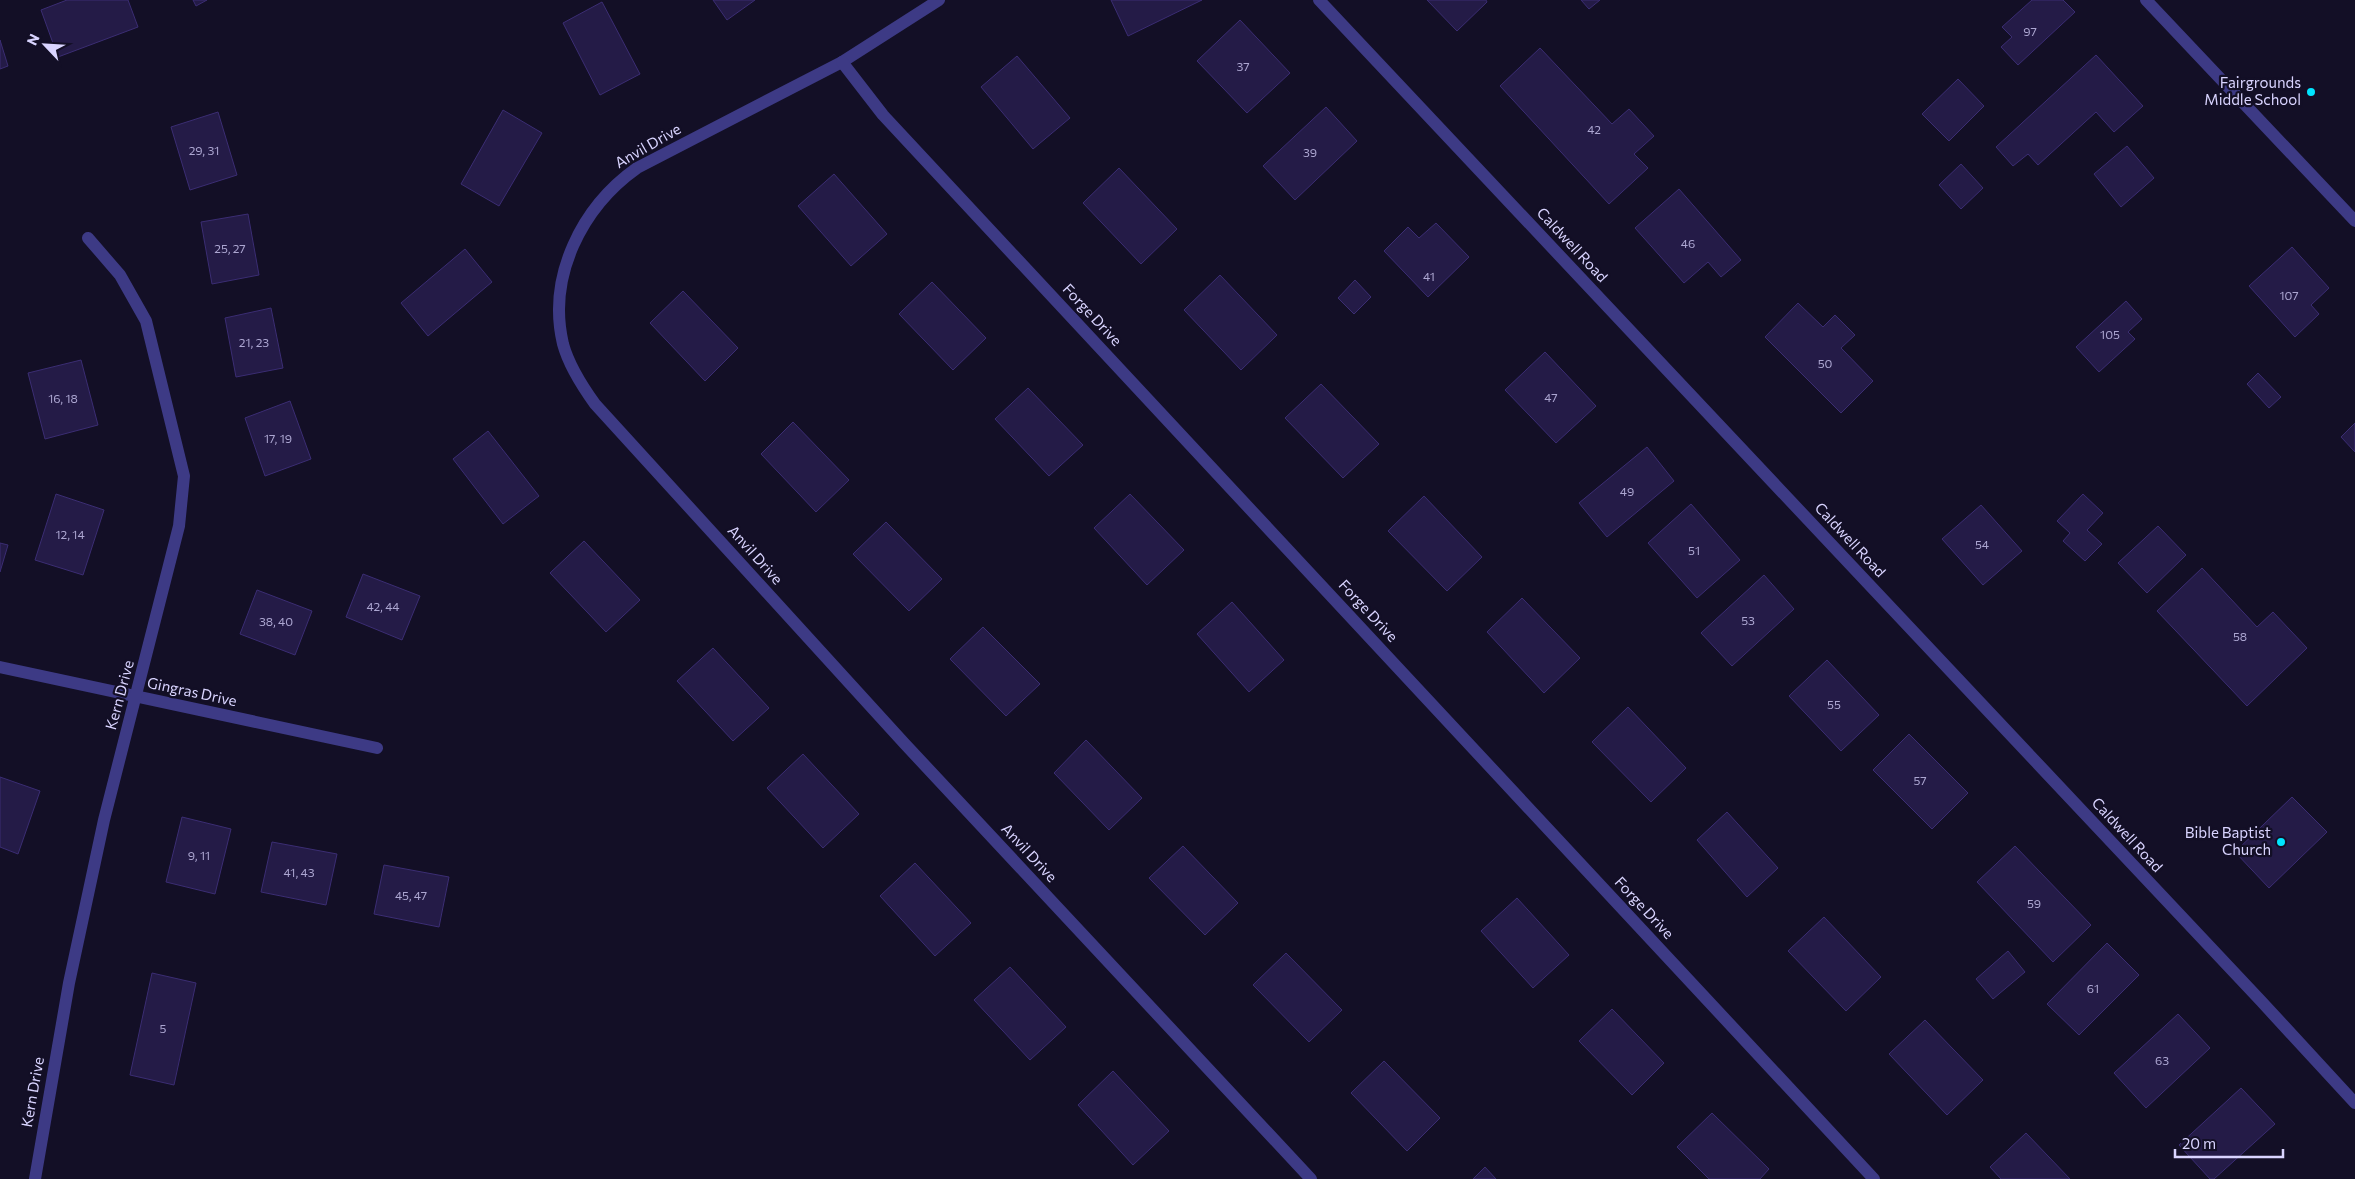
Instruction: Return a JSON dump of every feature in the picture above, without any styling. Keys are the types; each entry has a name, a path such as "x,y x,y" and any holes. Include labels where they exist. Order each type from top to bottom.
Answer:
{"street":[{"name":"Anvil Drive","path":"939,0 842,62 637,168 609,191 586,219 567,261 560,293 563,343 577,378 595,404 904,743 1311,1179"},
{"name":"Caldwell Road","path":"1319,0 2355,1103"},
{"path":"2146,0 2355,221"},
{"name":"Forge Drive","path":"842,62 883,115 1874,1179"},
{"name":"Kern Drive","path":"35,1179 69,983 104,820 179,526 184,476 180,451 146,321 120,275 88,238"},
{"name":"Gingras Drive","path":"0,667 377,748"}],"building":[{"path":"67,0 128,0 138,27 58,57 41,10"},
{"path":"193,0 207,0 196,6"},
{"path":"713,0 755,0 727,20"},
{"path":"1111,0 1202,0 1128,36"},
{"path":"1427,0 1486,0 1487,2 1457,31"},
{"path":"1581,0 1600,0 1589,9"},
{"path":"2032,0 2063,0 2075,12 2018,65 2001,47 2012,37 2002,27"},
{"path":"602,2 640,74 600,95 563,23"},
{"path":"1240,20 1290,73 1247,113 1197,61"},
{"path":"0,40 8,66 0,69"},
{"path":"1540,48 1612,124 1629,109 1654,136 1634,154 1648,168 1609,204 1500,86"},
{"path":"2096,55 2143,106 2114,132 2096,112 2038,165 2028,154 2013,166 1996,147"},
{"path":"1017,56 1070,118 1033,149 981,87"},
{"path":"1958,79 1984,106 1949,141 1922,114"},
{"path":"1326,107 1357,141 1295,200 1263,166"},
{"path":"503,110 542,133 499,206 461,184"},
{"path":"218,112 237,175 190,190 171,127"},
{"path":"2127,146 2154,178 2121,207 2094,174"},
{"path":"1961,164 1983,188 1961,209 1939,185"},
{"path":"1119,168 1177,229 1141,264 1083,203"},
{"path":"834,174 887,234 851,266 798,206"},
{"path":"1679,189 1741,260 1721,277 1708,262 1684,283 1635,228"},
{"path":"248,214 259,275 212,284 201,222"},
{"path":"1436,223 1469,257 1428,297 1384,251 1408,227 1419,238"},
{"path":"2292,247 2329,288 2311,305 2319,314 2295,337 2249,286"},
{"path":"465,249 492,282 428,336 401,303"},
{"path":"1220,275 1277,335 1241,370 1184,310"},
{"path":"1355,280 1371,297 1354,314 1338,298"},
{"path":"932,282 986,338 953,370 899,314"},
{"path":"683,291 738,348 705,381 650,323"},
{"path":"2126,301 2142,319 2128,332 2135,339 2099,372 2076,347"},
{"path":"1798,303 1823,327 1835,315 1855,335 1841,348 1873,381 1841,413 1765,337"},
{"path":"271,308 283,368 236,377 225,318"},
{"path":"1545,352 1596,406 1556,443 1505,390"},
{"path":"81,360 98,425 45,439 28,373"},
{"path":"2258,373 2281,397 2269,408 2247,384"},
{"path":"1321,384 1379,444 1343,478 1285,418"},
{"path":"1028,388 1083,445 1049,476 995,419"},
{"path":"290,401 311,459 265,476 245,418"},
{"path":"793,422 849,480 816,512 761,454"},
{"path":"2355,423 2355,452 2341,437"},
{"path":"488,431 539,496 503,524 453,459"},
{"path":"1647,447 1674,481 1607,537 1579,503"},
{"path":"56,494 104,510 83,575 35,560"},
{"path":"1130,494 1184,550 1147,585 1094,528"},
{"path":"2083,494 2103,513 2087,530 2102,544 2085,561 2063,541 2070,533 2057,521"},
{"path":"1424,496 1482,557 1447,591 1388,531"},
{"path":"1691,504 1740,560 1697,598 1648,543"},
{"path":"1981,505 2022,551 1983,585 1942,539"},
{"path":"886,522 942,579 909,611 853,554"},
{"path":"2158,526 2186,555 2147,593 2118,563"},
{"path":"584,541 640,600 606,632 550,573"},
{"path":"0,543 8,545 0,572"},
{"path":"2202,568 2257,627 2273,612 2307,648 2247,706 2157,611"},
{"path":"363,574 420,596 402,640 346,617"},
{"path":"1764,575 1794,609 1732,666 1701,633"},
{"path":"257,590 312,611 295,655 240,634"},
{"path":"1522,598 1580,658 1544,693 1487,632"},
{"path":"1232,602 1284,660 1249,692 1197,634"},
{"path":"983,627 1040,684 1006,716 950,659"},
{"path":"713,648 769,708 733,741 677,681"},
{"path":"1827,660 1879,715 1841,751 1789,696"},
{"path":"1628,707 1686,768 1651,802 1592,742"},
{"path":"1909,734 1968,793 1932,829 1873,770"},
{"path":"1086,740 1142,798 1109,830 1054,773"},
{"path":"803,754 859,814 823,848 767,788"},
{"path":"0,777 40,791 18,854 0,847"},
{"name":"Bible Baptist Church","path":"2292,797 2327,832 2269,888 2235,852"},
{"path":"1727,812 1778,868 1747,897 1697,840"},
{"path":"182,817 231,829 215,894 166,882"},
{"path":"272,842 337,854 326,905 261,892"},
{"path":"1183,846 1238,903 1205,935 1149,878"},
{"path":"2015,846 2091,925 2053,962 1977,882"},
{"path":"915,863 971,923 935,956 880,896"},
{"path":"384,865 449,877 439,927 374,914"},
{"path":"1517,898 1569,955 1533,988 1481,931"},
{"path":"1824,917 1881,977 1846,1011 1788,951"},
{"path":"2107,943 2139,975 2079,1035 2047,1004"},
{"path":"2008,951 2025,972 1993,999 1976,979"},
{"path":"1286,953 1342,1010 1309,1042 1253,985"},
{"path":"1010,967 1066,1027 1030,1060 974,1000"},
{"path":"152,973 196,983 174,1085 130,1075"},
{"path":"1612,1009 1664,1063 1632,1095 1579,1041"},
{"path":"2178,1014 2210,1048 2146,1108 2114,1073"},
{"path":"1925,1020 1983,1080 1947,1115 1889,1054"},
{"path":"1384,1061 1440,1118 1407,1151 1351,1093"},
{"path":"1113,1071 1169,1131 1133,1165 1078,1105"},
{"path":"2241,1088 2275,1124 2214,1179 2210,1179 2179,1145"},
{"path":"1712,1113 1769,1169 1760,1179 1709,1179 1677,1147"},
{"path":"2026,1133 2070,1179 2001,1179 1990,1167"},
{"path":"1485,1167 1496,1179 1473,1179"}],"place":[{"name":"Fairgrounds Middle School","path":"2311,92"},
{"name":"Bible Baptist Church","path":"2281,842"}]}
